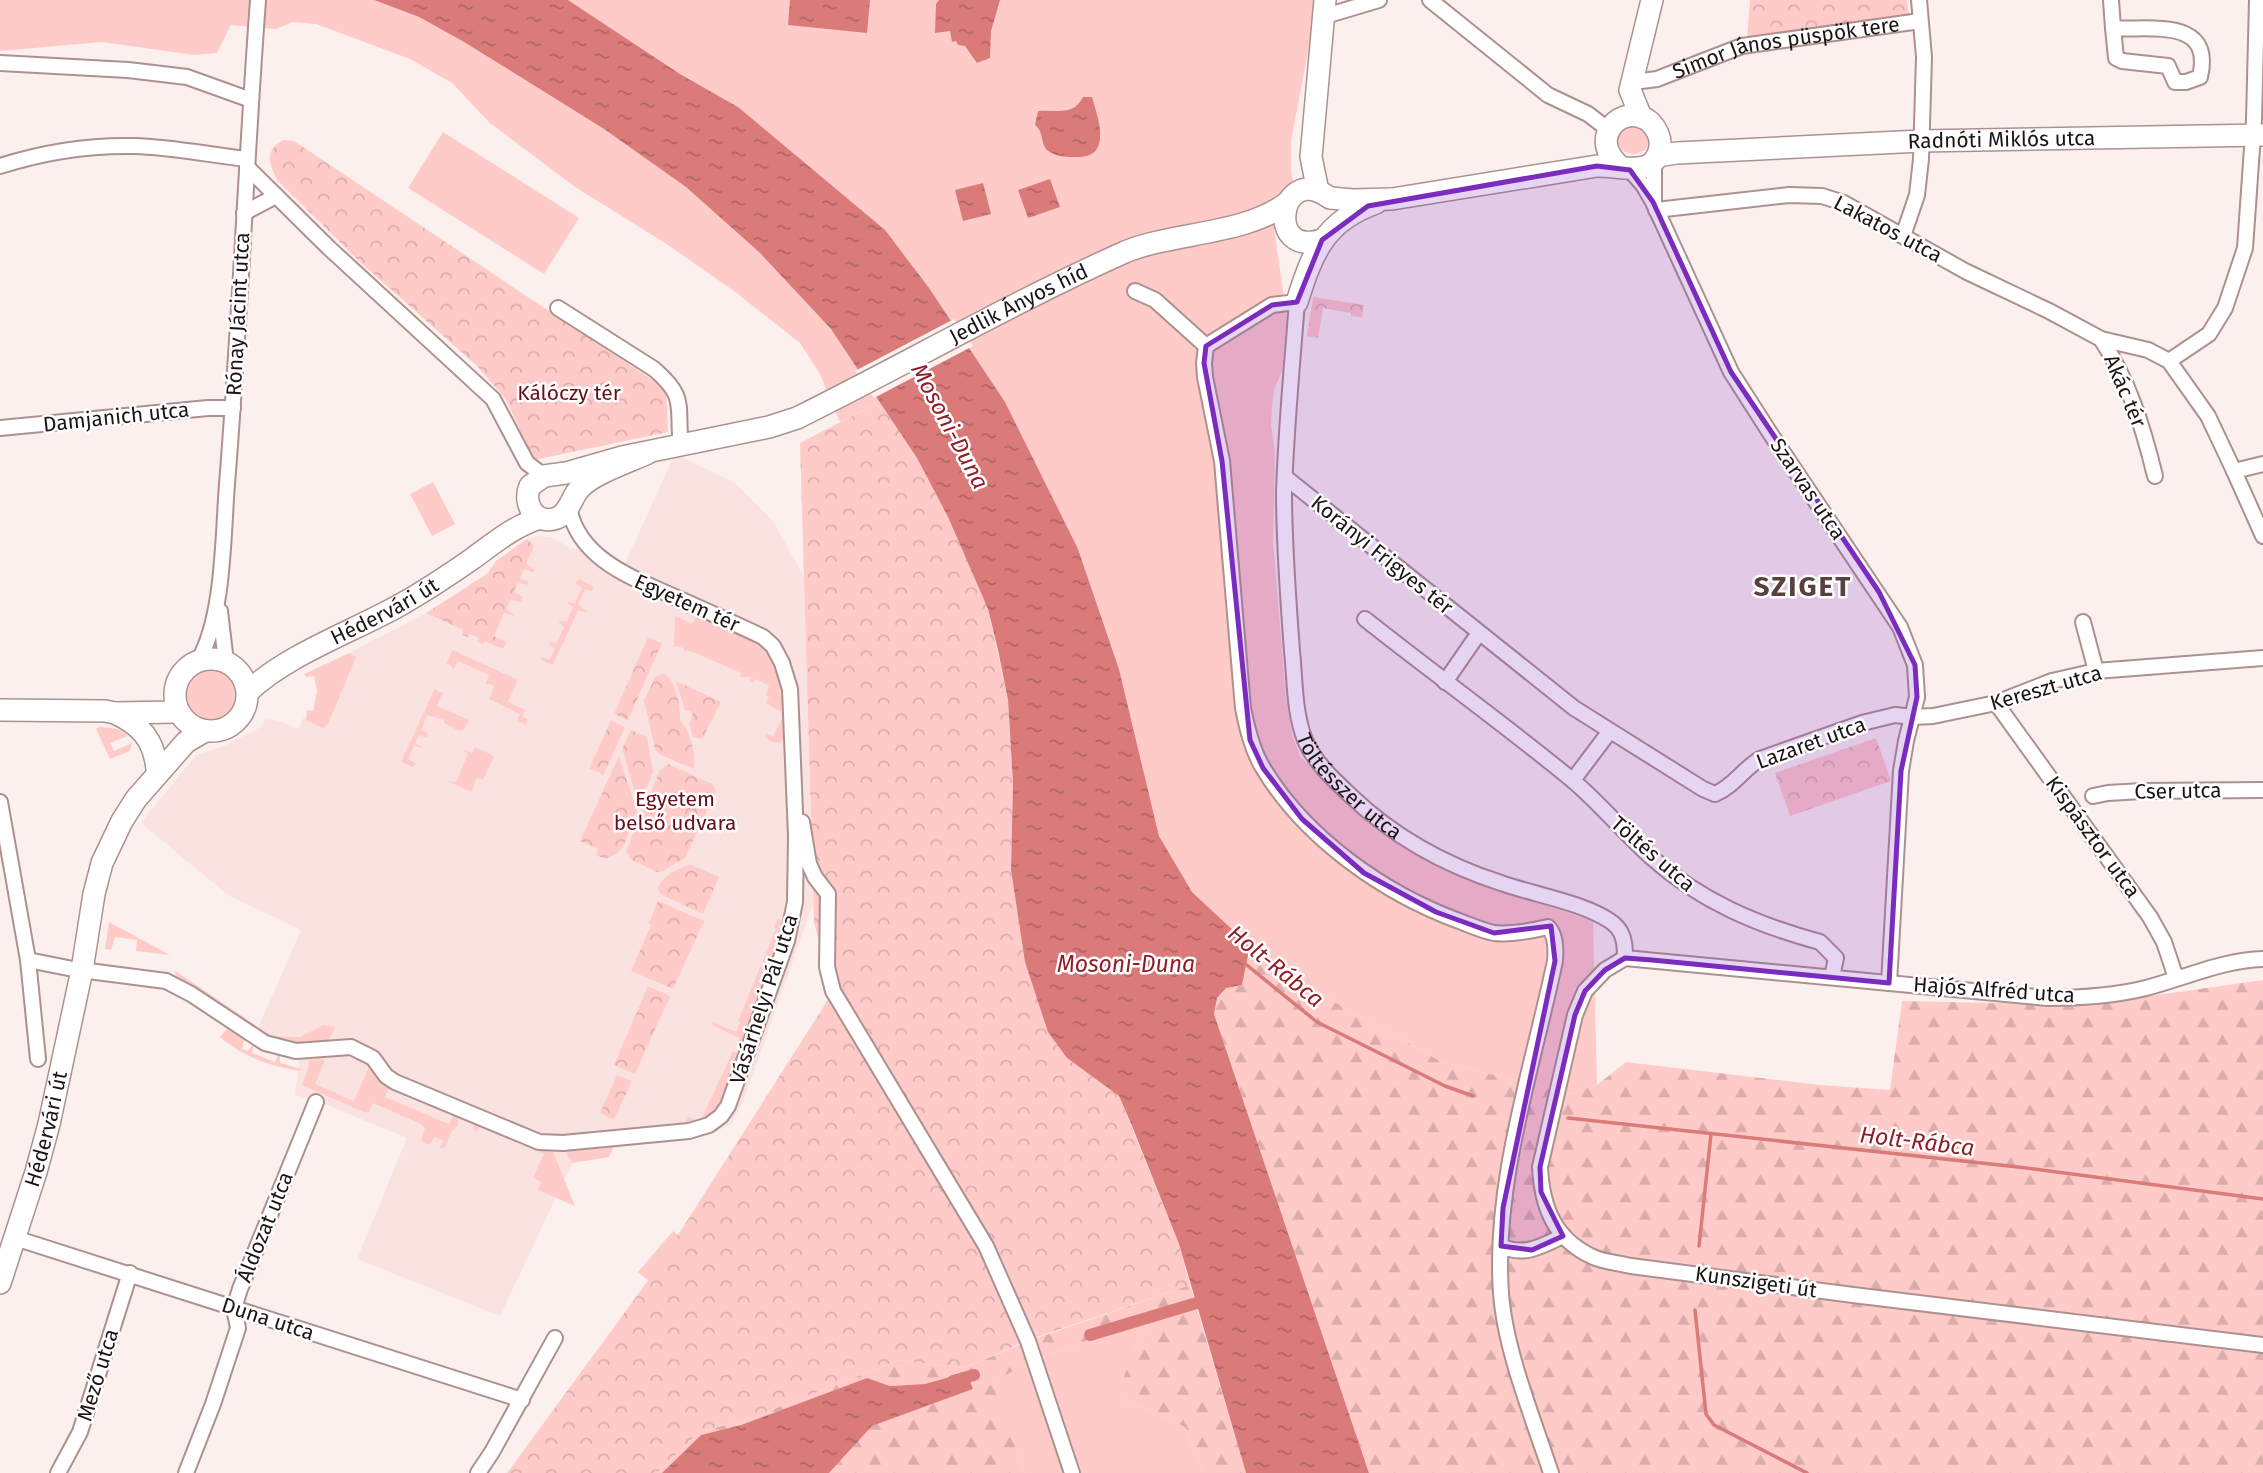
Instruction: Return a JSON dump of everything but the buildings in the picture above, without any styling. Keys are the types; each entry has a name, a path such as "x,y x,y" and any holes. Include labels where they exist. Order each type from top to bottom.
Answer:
{"street":[{"name":"Rónay Jácint utca","path":"198,661 208,638 218,589 233,408 258,0"},
{"path":"1297,302 1304,276 1328,235 1337,213 1324,194 1311,157 1324,9 1379,0"},
{"path":"1430,0 1548,95 1588,114 1607,134 1608,152 1612,160 1625,169"},
{"path":"1289,200 1303,191 1353,200 1392,199 1597,166 1637,170 1647,166 1656,158 1660,139 1631,93 1652,0"},
{"name":"Simor János püspök tere","path":"1633,77 1642,81 1657,79 1742,46 1920,21 1919,0"},
{"path":"2111,0 2113,28 2116,58 2168,66 2175,82 2186,82 2200,77 2203,64 2198,46 2186,32 2171,28 2113,28"},
{"path":"2257,0 2258,135 2245,248 2225,308 2209,334 2169,360 2208,416 2263,536"},
{"path":"1903,236 1917,195 1924,57 1920,21"},
{"path":"0,63 128,70 187,77 251,100"},
{"path":"1545,174 1579,160 1607,134 1614,123 1628,115 1647,121"},
{"name":"Radnóti Miklós utca","path":"1647,121 1678,141 1696,147 1739,150"},
{"name":"Radnóti Miklós utca","path":"1656,158 1739,150 1921,141 2258,135"},
{"path":"1297,302 1297,258 1284,216 1312,145"},
{"path":"0,166 36,155 87,147 136,146 247,163 275,197 493,399 527,463 564,481 571,493 570,503"},
{"name":"Szarvas utca","path":"1656,158 1653,196 1657,211"},
{"name":"Szarvas utca","path":"1625,169 1643,185 1657,211 1731,372 1900,627 1915,665 1917,697 1901,771 1889,983"},
{"name":"Lakatos utca","path":"1657,211 1789,195 1822,195 1844,203 1965,271 2101,339"},
{"path":"244,213 275,197"},
{"path":"1290,233 1307,243 1328,235 1355,211 1392,199"},
{"name":"Jedlik Ányos híd","path":"681,446 769,427 797,418 1038,294 1128,251 1260,217 1289,200"},
{"name":"Jedlik Ányos híd","path":"1214,231 1274,228 1290,233"},
{"path":"1135,291 1155,300 1206,346"},
{"path":"1206,346 1272,304 1297,302"},
{"name":"Töltésszer utca","path":"1297,302 1285,477 1285,573 1297,703 1303,736 1309,749 1352,797 1385,826 1423,850 1460,868 1610,921 1623,936 1625,958"},
{"path":"558,308 666,379 675,390 679,402 681,446 622,457 548,475 533,482 527,497 530,510 543,519 560,517 586,482 648,453"},
{"name":"Akác tér","path":"2101,339 2148,350 2169,360"},
{"name":"Akác tér","path":"2101,339 2115,359 2127,386 2145,437 2154,476"},
{"path":"1206,346 1205,377 1222,461 1243,708 1250,740 1263,768 1302,819 1364,873 1436,912 1494,933 1527,932 1548,927 1552,931 1555,961 1527,1083 1503,1208 1501,1247 1504,1314 1520,1381 1551,1473"},
{"name":"Damjanich utca","path":"0,428 208,408 233,408"},
{"path":"2234,471 2263,464"},
{"name":"Korányi Frigyes tér","path":"1285,477 1574,708 1610,731"},
{"name":"Hédervári út","path":"475,557 527,497"},
{"name":"Egyetem tér","path":"570,503 581,536 597,555"},
{"name":"Egyetem tér","path":"543,519 569,532 628,575 763,637 776,651"},
{"name":"Hédervári út","path":"248,692 292,661 401,605 519,527 543,519"},
{"name":"Rónay Jácint utca","path":"218,589 231,665"},
{"path":"1365,619 1573,780 1610,731"},
{"path":"2083,622 2096,671"},
{"path":"1445,682 1479,633"},
{"name":"Vásárhelyi Pál utca","path":"82,971 166,981 191,994 254,1038 271,1045 296,1051 345,1047 360,1050 373,1058 386,1076 395,1082 531,1139 564,1143 689,1131 705,1127 718,1119 727,1106 787,942 794,909 790,689 776,651"},
{"path":"217,659 231,665 242,675 248,692 245,708 233,724 225,729 205,731 187,723 180,714 174,693 181,674 198,661 217,659"},
{"name":"Kereszt utca","path":"1913,717 1933,716 1996,703 2052,681 2096,671 2263,659"},
{"name":"Hédervári út","path":"231,665 247,669 292,661"},
{"path":"110,712 158,697 176,684"},
{"name":"Kispásztor utca","path":"1996,703 2150,917 2164,942 2176,978"},
{"path":"0,710 180,714"},
{"path":"110,712 130,720 148,737 154,752 155,774"},
{"name":"Hédervári út","path":"0,1283 49,1124 102,863 122,821 155,774 169,748 180,714"},
{"name":"Lazaret utca","path":"1610,731 1715,794 1738,779 1747,767 1760,759 1862,723 1895,715 1913,717"},
{"name":"Hédervári út","path":"155,774 186,742 205,731"},
{"name":"Töltés utca","path":"1573,780 1650,857 1680,881 1711,901 1756,923 1820,942 1836,958 1832,977"},
{"name":"Cser utca","path":"2093,796 2143,791 2263,790"},
{"path":"794,801 803,824 810,864 815,877 828,894 827,967 833,991 986,1247 1028,1340 1072,1473"},
{"path":"0,802 28,960 38,1059"},
{"path":"1625,958 1889,983"},
{"name":"Kunszigeti út","path":"1625,958 1605,970 1585,990 1574,1015 1541,1167 1541,1192 1548,1213 1563,1236 1595,1258 1631,1266 1853,1295 2263,1345"},
{"name":"Hajós Alfréd utca","path":"1889,983 2012,996 2073,998 2146,988 2176,978 2263,959"},
{"path":"28,960 82,971"},
{"name":"Áldozat utca","path":"186,1473 213,1404 238,1328 234,1308 240,1289 316,1102"},
{"path":"1501,1247 1513,1252 1523,1252 1563,1236"},
{"name":"Duna utca","path":"15,1238 522,1400"},
{"name":"Mező utca","path":"58,1473 80,1433 130,1273"},
{"path":"478,1473 555,1338"}],"highlighted area":[{"path":"1597,166 1630,170 1653,202 1731,372 1879,592 1915,665 1917,697 1901,771 1889,983 1625,958 1605,970 1585,991 1575,1015 1540,1167 1541,1192 1563,1236 1532,1250 1501,1246 1503,1208 1555,961 1551,926 1494,933 1436,912 1364,873 1302,819 1263,768 1250,740 1222,461 1204,363 1206,346 1272,305 1297,302 1322,240 1368,206"}],"shaded area":[{"path":"675,454 735,483 773,521 804,577 813,904 744,1099 732,1123 710,1135 577,1153 500,1316 357,1259 407,1138 315,1100 295,1095 301,1048 255,1035 301,930 228,895 141,823 196,755 224,746 261,727 266,719 280,721 298,729 304,717 318,724 349,653 426,613 474,583 491,570 496,561 527,539 551,537 621,572"}],"green space":[{"path":"0,0 374,0 419,17 604,129 686,187 760,253 831,329 881,401 840,422 820,374 800,343 734,291 665,243 575,187 490,123 452,83 410,59 316,24 293,22 276,29 231,25 217,53 194,55 102,42 0,51"},
{"path":"568,0 1318,0 1291,141 1291,171 1295,191 1274,197 1274,228 1287,318 1282,371 1274,390 1272,407 1271,425 1275,452 1273,541 1286,698 1292,735 1300,756 1335,793 1376,830 1417,856 1460,876 1593,921 1597,1085 1570,1094 1442,1062 1293,979 1250,946 1192,892 1159,836 1119,669 1078,549 738,107 680,74"},
{"path":"1750,0 1907,0 1909,17 1747,38"},
{"path":"1640,120 1651,140 1645,150 1636,154 1626,152 1619,145 1616,132"},
{"path":"443,132 579,218 544,274 408,188"},
{"name":"Kálóczy tér","path":"283,140 294,141 666,389 668,432 534,460 505,398 477,366 359,261 278,181 270,158 273,148"},
{"path":"1313,297 1364,305 1362,317 1323,308 1318,338 1307,336"},
{"path":"881,401 917,458 948,517 988,609 1008,700 1013,783 1011,870 1025,962 1067,1058 1119,1096 1179,1244 1190,1285 1028,1340 964,1368 899,1360 740,1422 700,1431 657,1473 507,1473 655,1271 833,992 814,923 800,443"},
{"path":"433,482 455,524 432,536 410,494"},
{"path":"527,539 534,546 526,564 535,570 533,572 524,569 520,578 529,585 518,583 514,592 523,597 521,602 510,600 506,609 515,616 504,613 494,636 506,642 503,649 485,641 483,644 478,642 479,638 470,634 468,637 462,635 463,630 426,613 487,574 496,561"},
{"path":"579,579 594,587 591,591 585,589 578,604 587,613 578,610 553,665 541,660 542,657 550,660 555,648 549,645 549,642 557,643 564,627 558,621 567,622 573,607 566,602 575,603 582,588 575,583"},
{"path":"676,603 752,639 766,649 775,661 784,689 785,737 780,743 769,741 765,736 766,733 773,737 784,714 766,703 769,686 755,679 753,683 750,682 750,677 740,677 741,673 674,646 675,616 692,624 696,618 675,608"},
{"path":"648,637 662,643 628,720 614,714"},
{"path":"452,650 518,680 508,702 525,710 522,717 528,719 525,726 517,722 520,714 489,699 494,688 493,685 486,684 489,675 458,661 454,669 449,664 446,665"},
{"path":"349,653 356,657 328,724 323,728 306,720 307,710 313,711 317,691 314,676 306,677 304,674"},
{"path":"211,671 228,678 235,695 228,712 211,719 194,712 187,695 194,678"},
{"name":"Egyetem belső udvara","path":"664,673 672,682 680,708 680,720 692,743 694,769 659,754 655,749 644,700 656,676"},
{"name":"Egyetem belső udvara","path":"676,681 721,702 702,739 693,737 689,723 693,715 685,710"},
{"path":"435,688 440,693 443,692 437,706 469,720 464,730 459,731 444,723 444,720 427,715 421,730 428,736 419,735 415,743 423,748 414,746 408,759 416,763 413,767 401,762"},
{"name":"Egyetem belső udvara","path":"611,720 625,727 603,776 589,769"},
{"path":"115,728 125,733 128,736 110,743 114,751 132,743 130,751 110,759 96,729"},
{"name":"Egyetem belső udvara","path":"631,730 647,737 653,772 639,806 622,749"},
{"path":"1876,738 1891,781 1790,816 1775,773"},
{"path":"475,747 494,756 483,780 477,778 471,792 448,781 456,782 468,754 463,749 472,753"},
{"name":"Egyetem belső udvara","path":"619,756 637,812 623,847 605,859 596,855 598,849 580,841"},
{"name":"Egyetem belső udvara","path":"668,764 712,784 716,791 685,858 657,872 630,859 626,851 660,770"},
{"name":"Egyetem belső udvara","path":"690,864 719,877 703,914 662,895 658,890 665,877"},
{"path":"658,901 704,921 673,989 631,971 651,925 649,923"},
{"path":"778,918 784,923 784,929 742,1047 736,1045 739,1038 712,1025 713,1022 736,1032"},
{"path":"109,922 170,955 136,951 137,940 115,937 111,950 105,949"},
{"path":"1250,946 1293,979 1442,1062 1570,1094 1597,1085 1626,1062 1821,1085 1890,1090 1902,1001 2086,1005 2263,980 2263,1473 1369,1473 1214,1014 1217,998 1226,988 1242,985"},
{"path":"174,970 273,1037 300,1037 323,1025 335,1027 328,1040 321,1044 304,1046 286,1043 267,1036 227,1014 178,981"},
{"path":"648,986 670,996 635,1074 614,1065"},
{"path":"227,1029 245,1039 242,1049 248,1051 253,1044 252,1053 275,1062 280,1054 280,1063 302,1069 299,1071 278,1066 247,1055 220,1037"},
{"path":"733,1051 740,1055 720,1109 703,1122 684,1127 688,1117 700,1122"},
{"path":"309,1060 325,1060 315,1084 354,1101 369,1067 379,1080 389,1086 385,1097 449,1124 454,1114 458,1118 458,1125 451,1132 445,1147 440,1149 443,1140 434,1137 430,1145 421,1141 425,1128 421,1124 373,1103 369,1112 364,1112 302,1085"},
{"path":"617,1075 632,1081 614,1120 600,1113"},
{"path":"476,1123 552,1149 575,1206 538,1190 541,1182 533,1178 544,1154 480,1126 476,1133 473,1128"},
{"path":"614,1146 609,1157 572,1163 567,1155 568,1150"},
{"path":"673,1231 710,1262 675,1303 638,1272"},
{"path":"1190,1285 1246,1473 1203,1473 1185,1427 1123,1399 1123,1380 1133,1349 1155,1316 1060,1350 992,1381 1025,1473 829,1473 872,1426 973,1389 967,1372 925,1384 890,1386 867,1378 741,1425 701,1435 662,1473 657,1473 700,1431 740,1422 899,1360 964,1368 1028,1341"},
{"path":"1156,1315 1133,1349 1123,1399 1185,1427 1203,1473 1025,1473 991,1381 1060,1350"}],"water":[{"name":"Mosoni-Duna","path":"374,0 568,0 680,74 738,107 885,230 929,288 1005,402 1078,549 1119,669 1159,836 1192,892 1250,946 1242,985 1226,988 1217,998 1214,1014 1369,1473 1246,1473 1179,1244 1132,1126 1119,1096 1067,1058 1048,1032 1025,962 1011,870 1013,783 1008,700 988,609 948,517 917,458 831,329 760,253 686,187 604,129 464,42 419,17"},
{"path":"790,0 870,0 867,33 788,25"},
{"path":"939,0 1000,0 991,31 990,58 977,63 965,46 958,45 956,41 952,42 950,31 935,33 936,4"},
{"path":"1083,97 1092,97 1097,115 1100,135 1095,151 1088,156 1077,157 1060,156 1050,152 1044,146 1040,131 1035,125 1038,111 1069,110"},
{"path":"1050,179 1060,207 1028,218 1018,190"},
{"path":"983,183 991,214 963,221 955,190"},
{"path":"967,1372 973,1389 872,1426 829,1473 662,1473 701,1435 741,1425 867,1378 890,1386 925,1384"}],"pier":[{"path":"954,319 973,346 874,398 855,371"}],"waterway":[{"name":"Holt-Rábca","path":"1243,962 1317,1022 1445,1086 1473,1096"},
{"name":"Holt-Rábca","path":"1568,1118 2018,1167 2263,1199"},
{"path":"1699,1246 1711,1134"},
{"path":"1090,1335 1210,1299"},
{"path":"1695,1310 1706,1414 1714,1425 1807,1473"},
{"path":"953,1381 974,1375"}],"district":[{"name":"SZIGET","path":"1803,586"}]}
